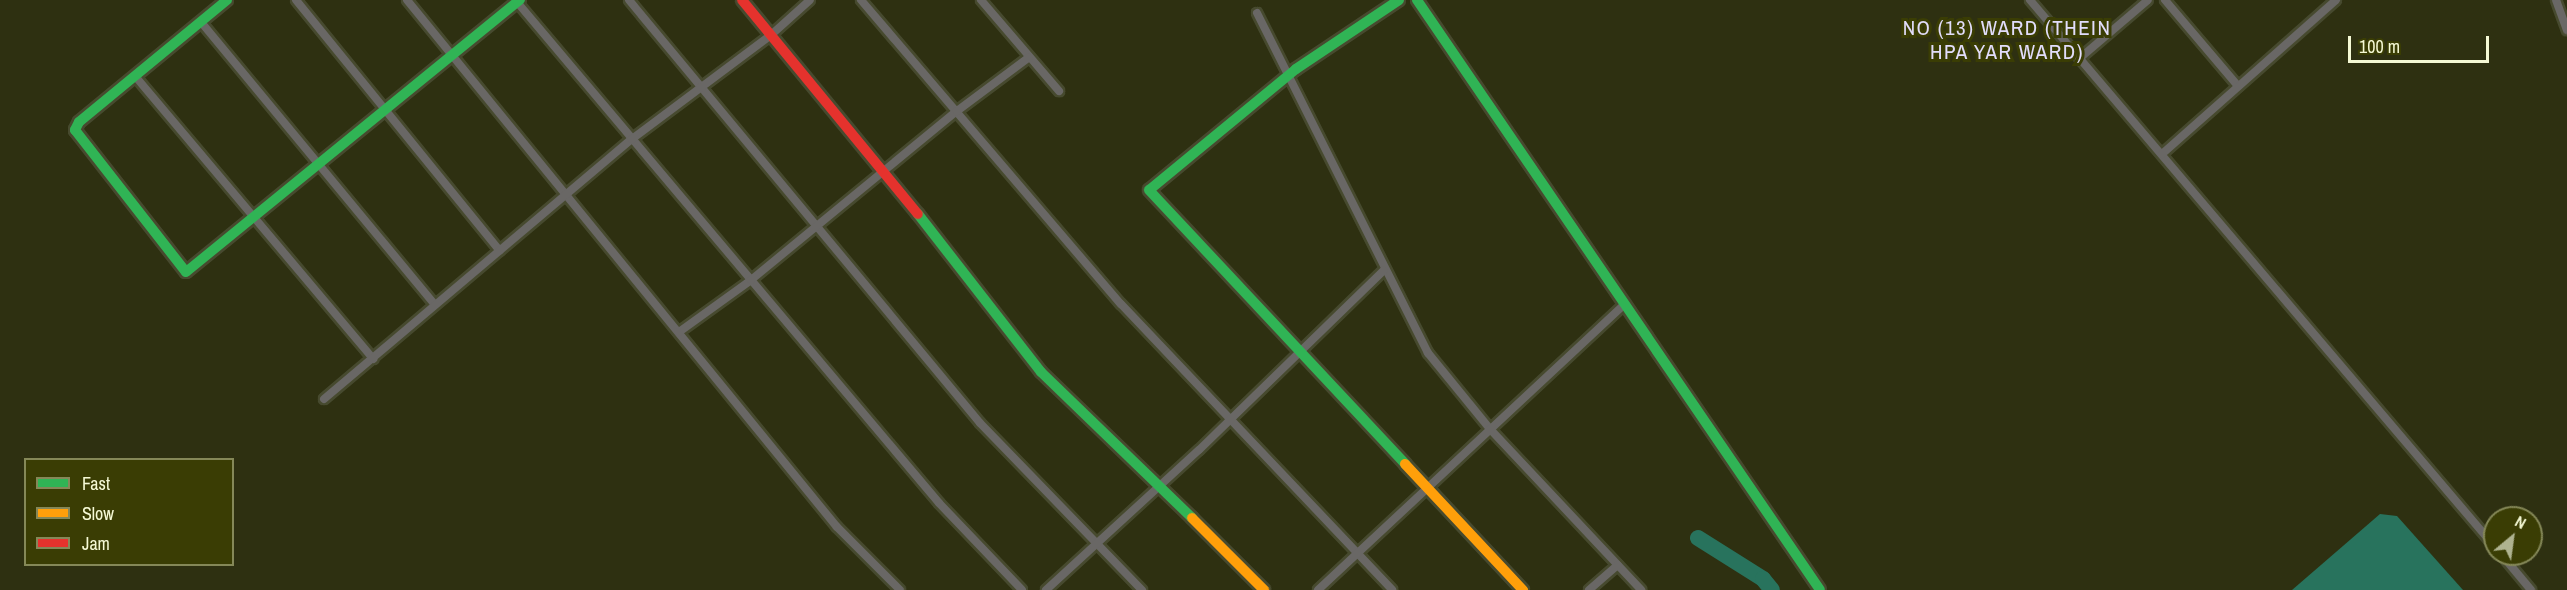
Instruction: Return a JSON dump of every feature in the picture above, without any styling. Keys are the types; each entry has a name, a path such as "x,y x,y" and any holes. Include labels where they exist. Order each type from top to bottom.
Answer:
{"street":[{"path":"227,0 79,122 75,130 153,233 186,272 517,1 939,503 1023,590"},
{"path":"296,0 500,251"},
{"path":"407,0 837,527 900,590"},
{"path":"629,0 980,423 1142,590"},
{"path":"741,0 883,171 1041,372 1161,485 1264,590"},
{"path":"324,399 632,139 771,34 810,0"},
{"path":"861,0 1121,304 1392,590"},
{"path":"981,0 1028,58 1059,91"},
{"path":"1399,0 1288,76 1149,190 1298,353 1523,590"},
{"path":"1417,0 1820,590"},
{"path":"2031,0 2483,534"},
{"path":"2080,58 2148,0"},
{"path":"2165,0 2238,86"},
{"path":"2162,154 2336,0"},
{"path":"2556,0 2567,30"},
{"path":"1257,13 1383,271 1428,353 1490,429 1641,590"},
{"path":"201,22 434,304"},
{"path":"679,332 751,280 957,111 1028,58"},
{"path":"135,76 252,218 373,359"},
{"path":"1046,590 1161,485 1383,271"},
{"path":"1318,590 1625,304"},
{"path":"1589,590 1617,565"},
{"path":"2511,566 2531,590"}],"shaded area":[{"path":"2380,514 2397,516 2463,590 2292,590"}],"waterway":[{"path":"1698,538 1763,579 1772,590"}],"traffic: fast":[{"path":"227,0 79,122 75,130 186,272 520,0"},
{"path":"1399,0 1296,69 1149,190 1405,464"},
{"path":"1417,0 1820,590"},
{"path":"918,214 1041,372 1192,518"}],"traffic: slow":[{"path":"1405,464 1523,590"},
{"path":"1192,518 1264,590"}],"traffic: jam":[{"path":"742,0 918,214"}],"district":[{"name":"NO (13) WARD (THEIN HPA YAR WARD)","path":"2007,40"}]}
